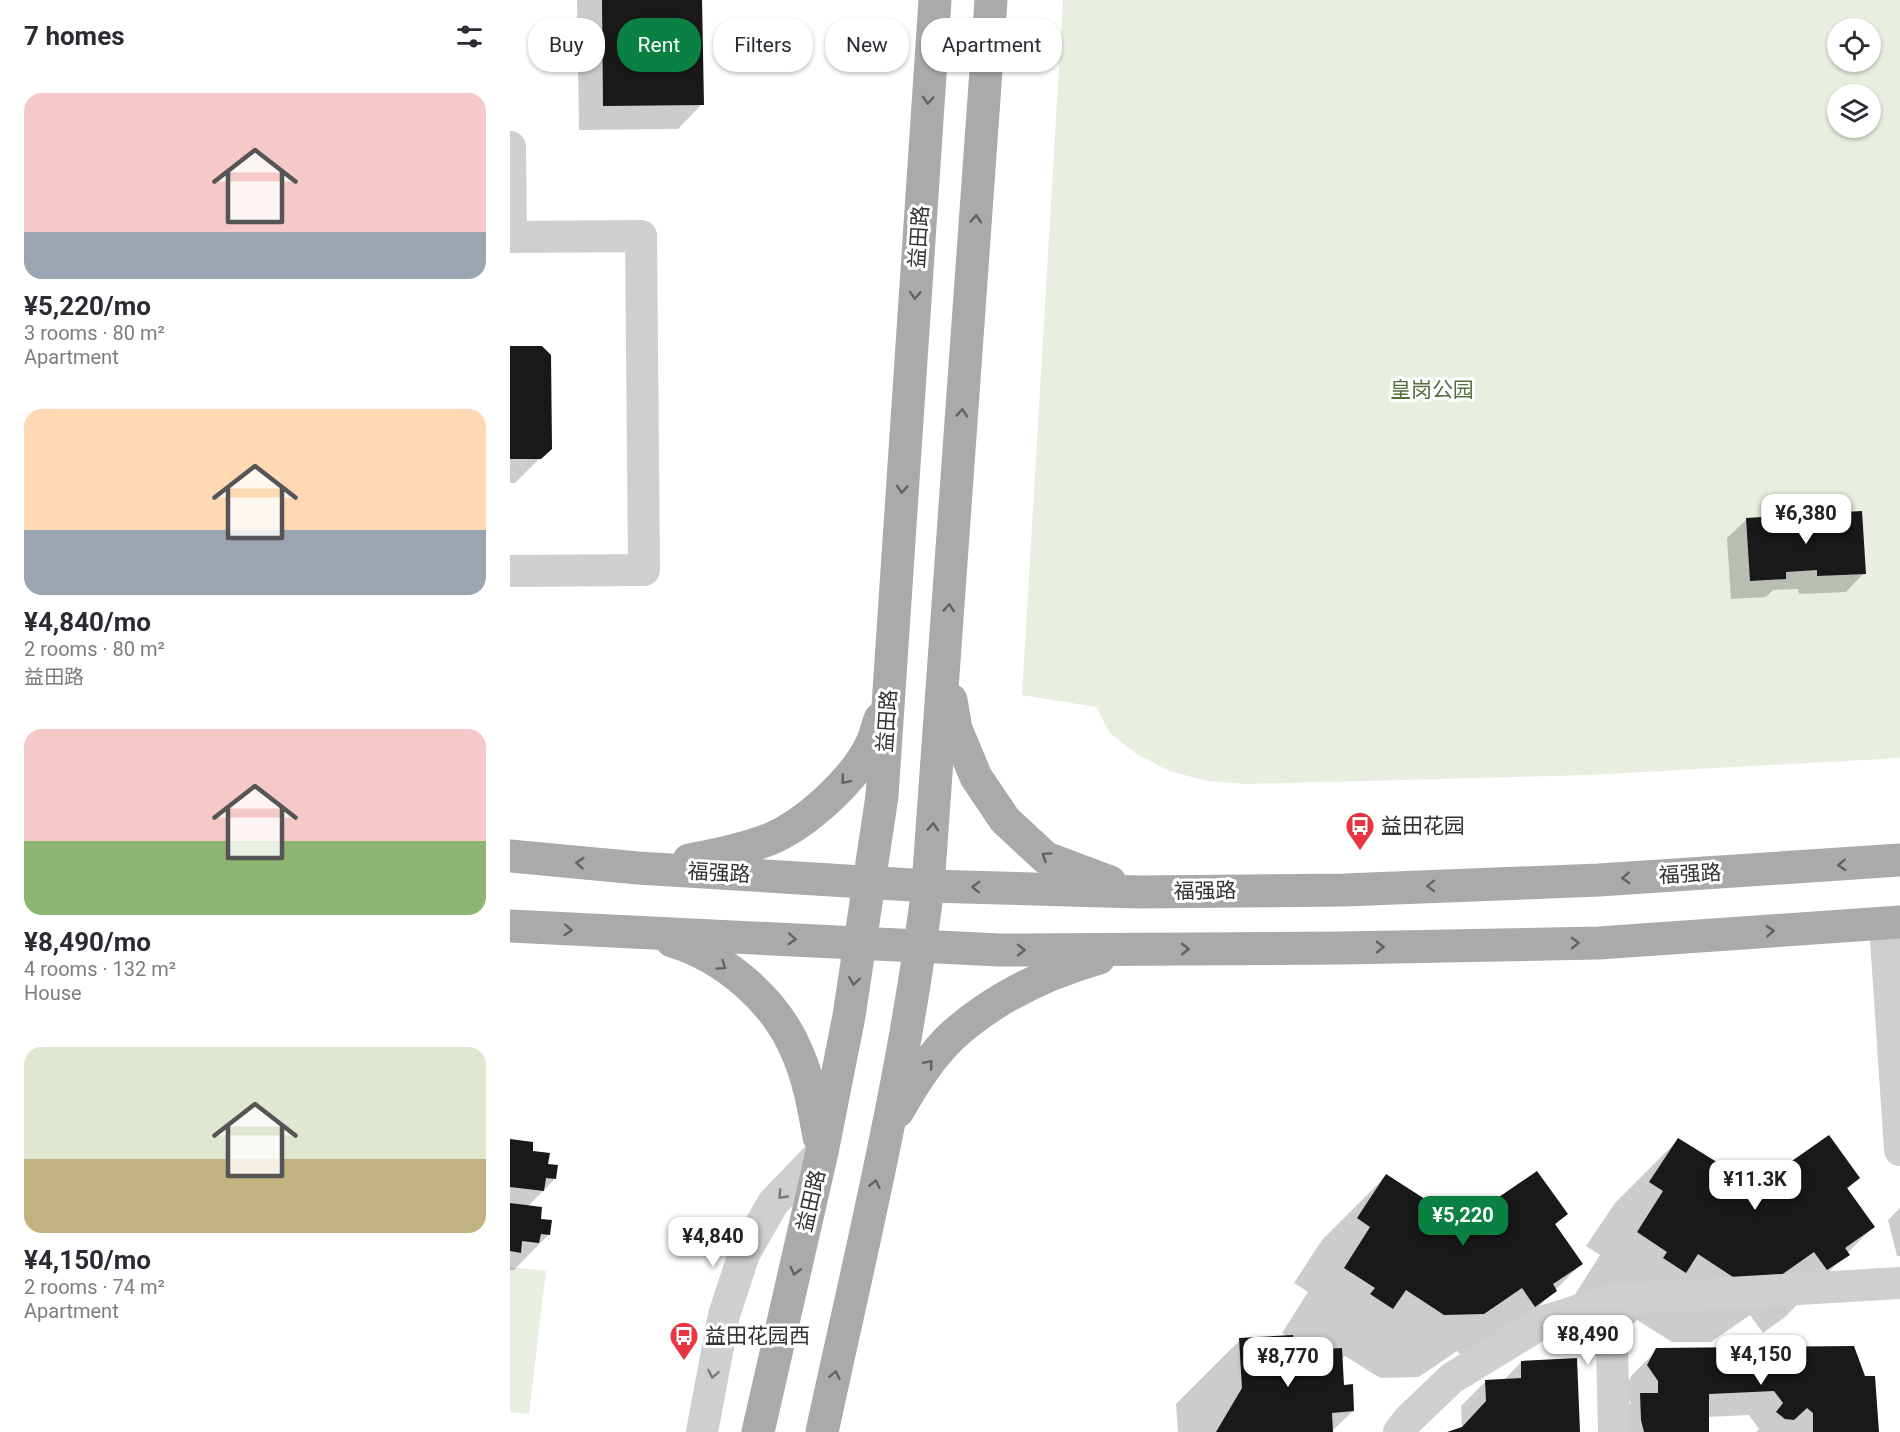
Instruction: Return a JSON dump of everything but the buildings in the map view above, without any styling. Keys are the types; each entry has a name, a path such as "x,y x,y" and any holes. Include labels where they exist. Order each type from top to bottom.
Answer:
{"main road":[{"name":"益田路","path":"758,1432 822,1152 849,1016 882,796 935,0"},
{"path":"822,1432 887,1131 921,946 928,886 945,666 991,0"},
{"path":"945,666 956,729 976,777 1005,820 1046,858 1139,892"},
{"path":"638,868 715,855 771,839 814,813 846,781 871,745 889,692"},
{"name":"福强路","path":"510,856 638,868 928,886 1139,892 1344,890 1587,880 1900,860"},
{"path":"510,926 999,950 1127,950 1599,943 1893,923"},
{"path":"629,932 674,942 707,956 741,979 774,1011 797,1052 812,1099 822,1152"},
{"path":"887,1131 915,1081 951,1037 981,1014 1029,984 1074,965 1127,950"}],"street":[{"path":"510,147 511,237 641,236 644,570 510,571"},
{"path":"1893,923 1900,1150"},
{"path":"702,1432 724,1315 744,1254 773,1203 822,1152"},
{"path":"1400,1432 1409,1419 1452,1378 1545,1321 1611,1300 1900,1283"},
{"path":"1611,1300 1614,1432"}],"green space":[{"name":"皇岗公园","path":"1063,0 1900,0 1900,758 1588,775 1247,784 1207,781 1169,771 1135,753 1109,732 1096,707 1022,695 1059,72 1062,72"},
{"path":"510,1267 546,1271 529,1414 510,1412"}],"place":[{"name":"益田花园","path":"1360,852"},
{"name":"益田花园西","path":"684,1362"}]}
